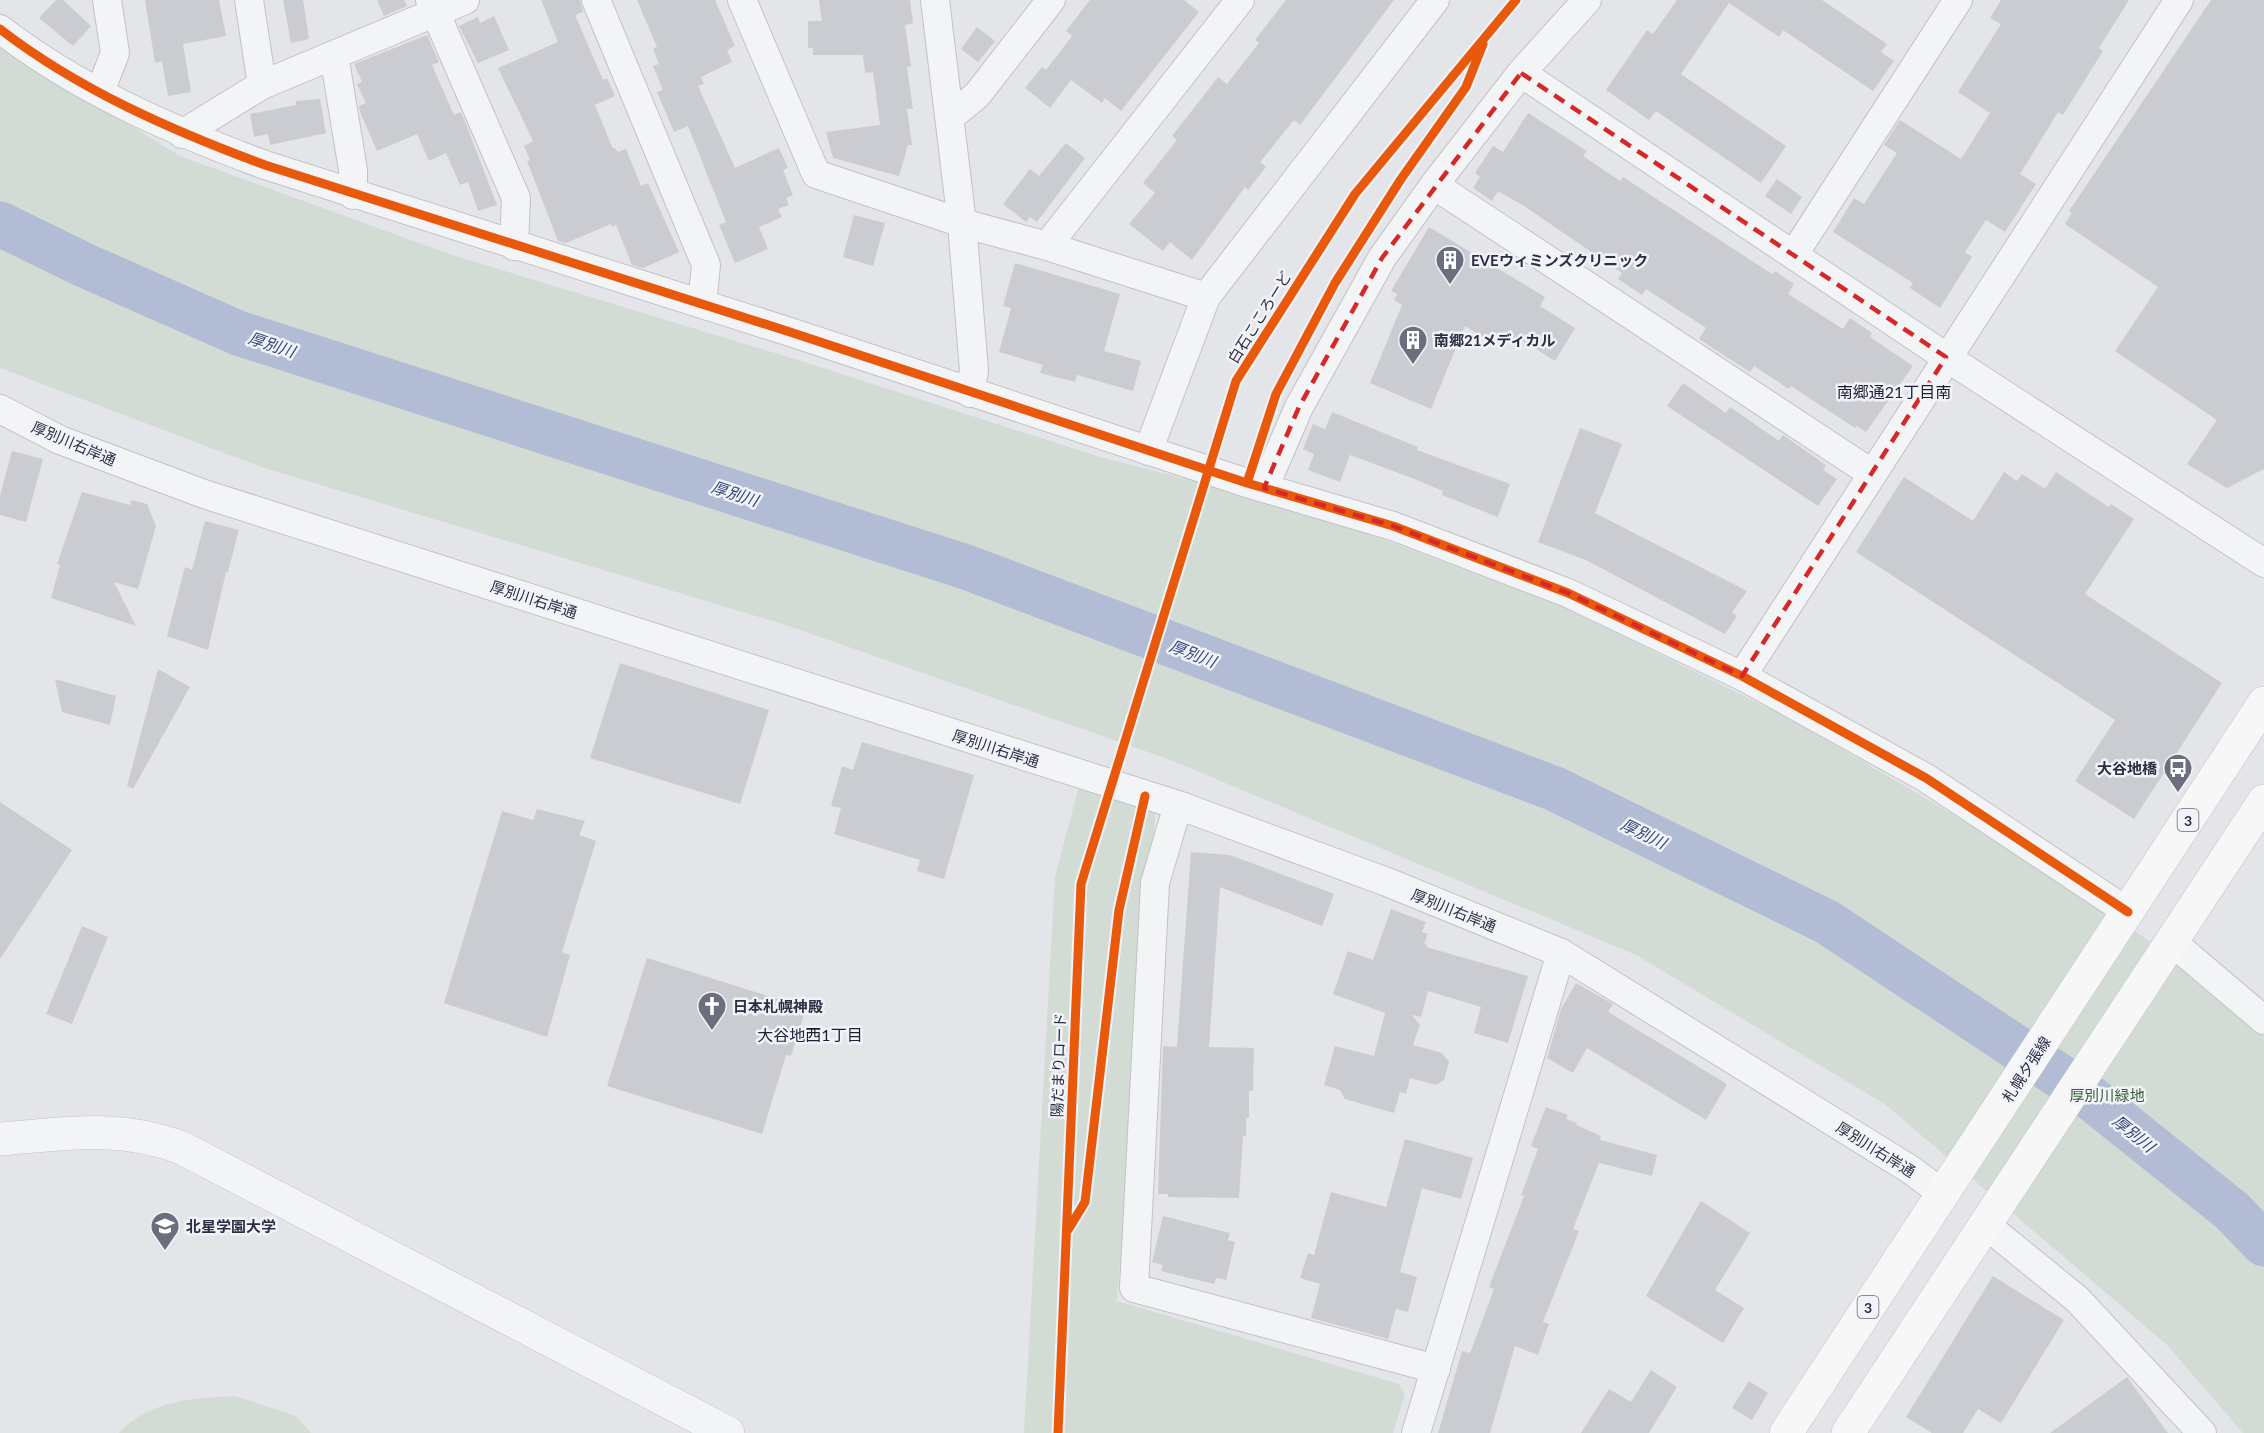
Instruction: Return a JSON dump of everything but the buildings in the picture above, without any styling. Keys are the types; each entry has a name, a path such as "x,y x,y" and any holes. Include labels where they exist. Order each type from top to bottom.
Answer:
{"main road":[{"name":"札幌夕張線","path":"1786,1433 2264,703"},
{"path":"1848,1433 2264,801"}],"street":[{"path":"100,92 115,53 106,0"},
{"path":"249,0 262,85"},
{"path":"182,134 262,85 334,55 433,6 465,0"},
{"path":"596,0 706,265 702,304"},
{"path":"742,0 816,174 962,224 1047,246 1206,297"},
{"path":"934,0 962,224 974,371 970,393"},
{"path":"949,118 977,95 1052,0"},
{"path":"1047,246 1240,0"},
{"path":"1148,451 1206,297 1435,0"},
{"path":"1264,488 1299,406 1382,258 1434,185 1521,73 1587,0"},
{"path":"1794,254 1958,0"},
{"path":"1742,676 1946,357 2179,0"},
{"path":"433,6 516,198 514,246"},
{"path":"0,29 18,43 100,92 182,134 353,195 702,304 1264,488 1393,526 1568,593 1742,676 1926,778 2120,924"},
{"path":"334,55 353,170 353,195"},
{"path":"1521,73 1946,357 2264,563"},
{"path":"1434,185 1872,473"},
{"name":"厚別川右岸通","path":"0,409 60,440 204,494 1178,805 1387,882 1561,953 1911,1170 1948,1188"},
{"path":"1178,805 1155,883 1134,1288 1437,1368"},
{"path":"1416,1433 1561,953"},
{"path":"2164,955 2264,1020"},
{"path":"0,1139 122,1132 148,1136 180,1147 728,1433"},
{"path":"1990,1219 2077,1299 2202,1433"}],"highlighted area":[{"path":"1521,73 1946,357 1742,676 1568,593 1393,526 1264,488 1299,407 1382,258"}],"green space":[{"name":"厚別川緑地","path":"0,45 180,156 452,255 798,360 1100,457 1297,507 1567,608 1794,721 2022,855 2220,989 2264,1029 2264,1433 2243,1433 2167,1345 1886,1105 1636,955 1168,759 786,625 261,467 0,368"},
{"path":"1080,782 1156,807 1117,1301 1399,1384 1405,1394 1393,1433 1024,1433 1055,877"},
{"path":"235,1396 296,1416 311,1433 119,1433 131,1422 158,1407 188,1400"}],"waterway":[{"name":"厚別川","path":"0,224 84,265 238,333 966,567 1555,789 1827,922 2082,1091 2232,1211 2264,1244"}],"cycle path":[{"name":"白石こころーど","path":"1058,1433 1081,884 1236,381 1355,194 1516,0"},
{"path":"0,29 30,51 94,90 196,138 265,165 790,332 1247,483 1393,526 1568,593 1742,676 1926,778 2128,912"},
{"path":"1247,483 1276,394 1335,283 1401,179 1466,87 1483,44"},
{"path":"1068,1230 1085,1202 1119,910 1145,796"}],"place":[{"name":"EVEウィミンズクリニック","path":"1450,286"},
{"name":"南郷21メディカル","path":"1413,366"},
{"name":"大谷地橋","path":"2178,794"},
{"name":"日本札幌神殿","path":"712,1032"},
{"name":"北星学園大学","path":"165,1252"}],"district":[{"name":"南郷通21丁目南","path":"1894,391"},
{"name":"大谷地西1丁目","path":"810,1034"}]}
